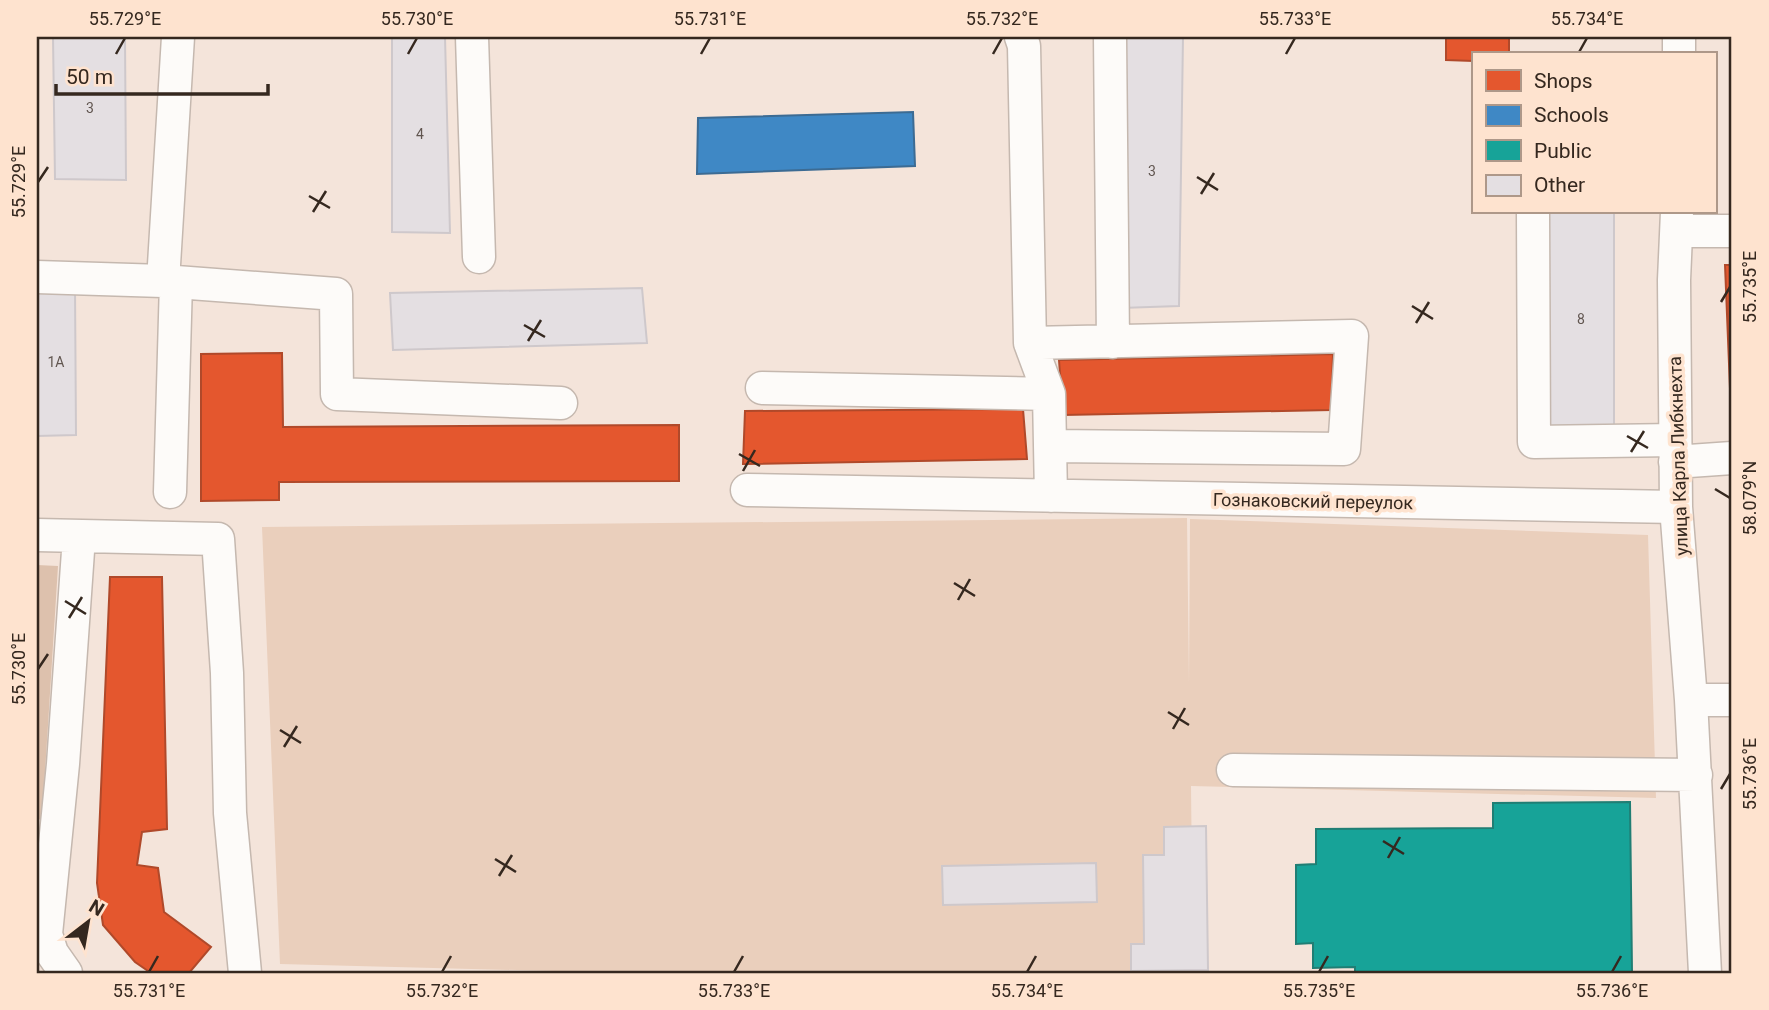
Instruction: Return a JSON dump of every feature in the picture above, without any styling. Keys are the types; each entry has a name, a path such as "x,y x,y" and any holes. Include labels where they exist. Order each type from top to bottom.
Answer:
{"street":[{"path":"170,492 169,281 178,37"},
{"path":"472,37 480,257"},
{"path":"1021,37 1024,46 1030,342 1049,394 1051,496"},
{"path":"1110,37 1113,342"},
{"path":"1532,214 1534,442 1675,451 1732,458"},
{"path":"1677,221 1732,231"},
{"name":"улица Карла Либкнехта","path":"1677,221 1674,280 1676,507 1696,775 1705,973"},
{"path":"37,277 169,281 336,294 337,394 561,403"},
{"path":"1030,342 1352,336 1344,449 1052,446"},
{"path":"762,388 1049,394"},
{"name":"Гознаковский переулок","path":"747,490 1676,507"},
{"path":"37,535 218,539 227,673 230,813 245,973"},
{"path":"51,965 46,934 63,764 79,537"},
{"path":"1691,700 1732,700"},
{"path":"1233,770 1696,775"}],"shaded area":[{"path":"1187,518 1189,684 1190,519 1648,535 1656,798 1191,786 1193,973 631,973 280,964 262,527"},
{"path":"37,565 58,566 42,820 37,819"}],"building: Shops":[{"path":"1446,37 1509,37 1509,52 1472,52 1472,61 1446,60"},
{"path":"1725,265 1732,265 1732,413 1731,413"},
{"path":"282,353 283,427 679,425 679,481 279,482 279,500 201,501 201,354"},
{"path":"1333,354 1331,410 1063,415 1059,360"},
{"path":"1023,409 1027,459 743,464 745,411"},
{"path":"110,577 162,577 167,829 142,832 137,865 158,868 164,912 211,947 189,973 151,973 135,962 103,925 97,883"}],"building: Schools":[{"path":"913,112 915,166 697,174 698,118"}],"building: Public":[{"path":"1630,802 1632,973 1355,973 1355,967 1313,968 1313,943 1296,944 1296,865 1316,864 1316,829 1493,828 1493,803"}],"building: Other":[{"path":"53,37 125,37 126,180 55,179"},
{"path":"392,37 445,37 450,233 392,232"},
{"path":"1125,37 1183,37 1179,306 1121,308"},
{"path":"1548,214 1614,214 1614,427 1548,427"},
{"path":"75,288 76,435 37,436 37,289"},
{"path":"642,288 647,343 393,350 390,293"},
{"path":"1206,826 1208,970 1131,971 1131,944 1144,944 1143,855 1164,855 1164,827"},
{"path":"1096,863 1097,902 943,905 942,866"}]}
